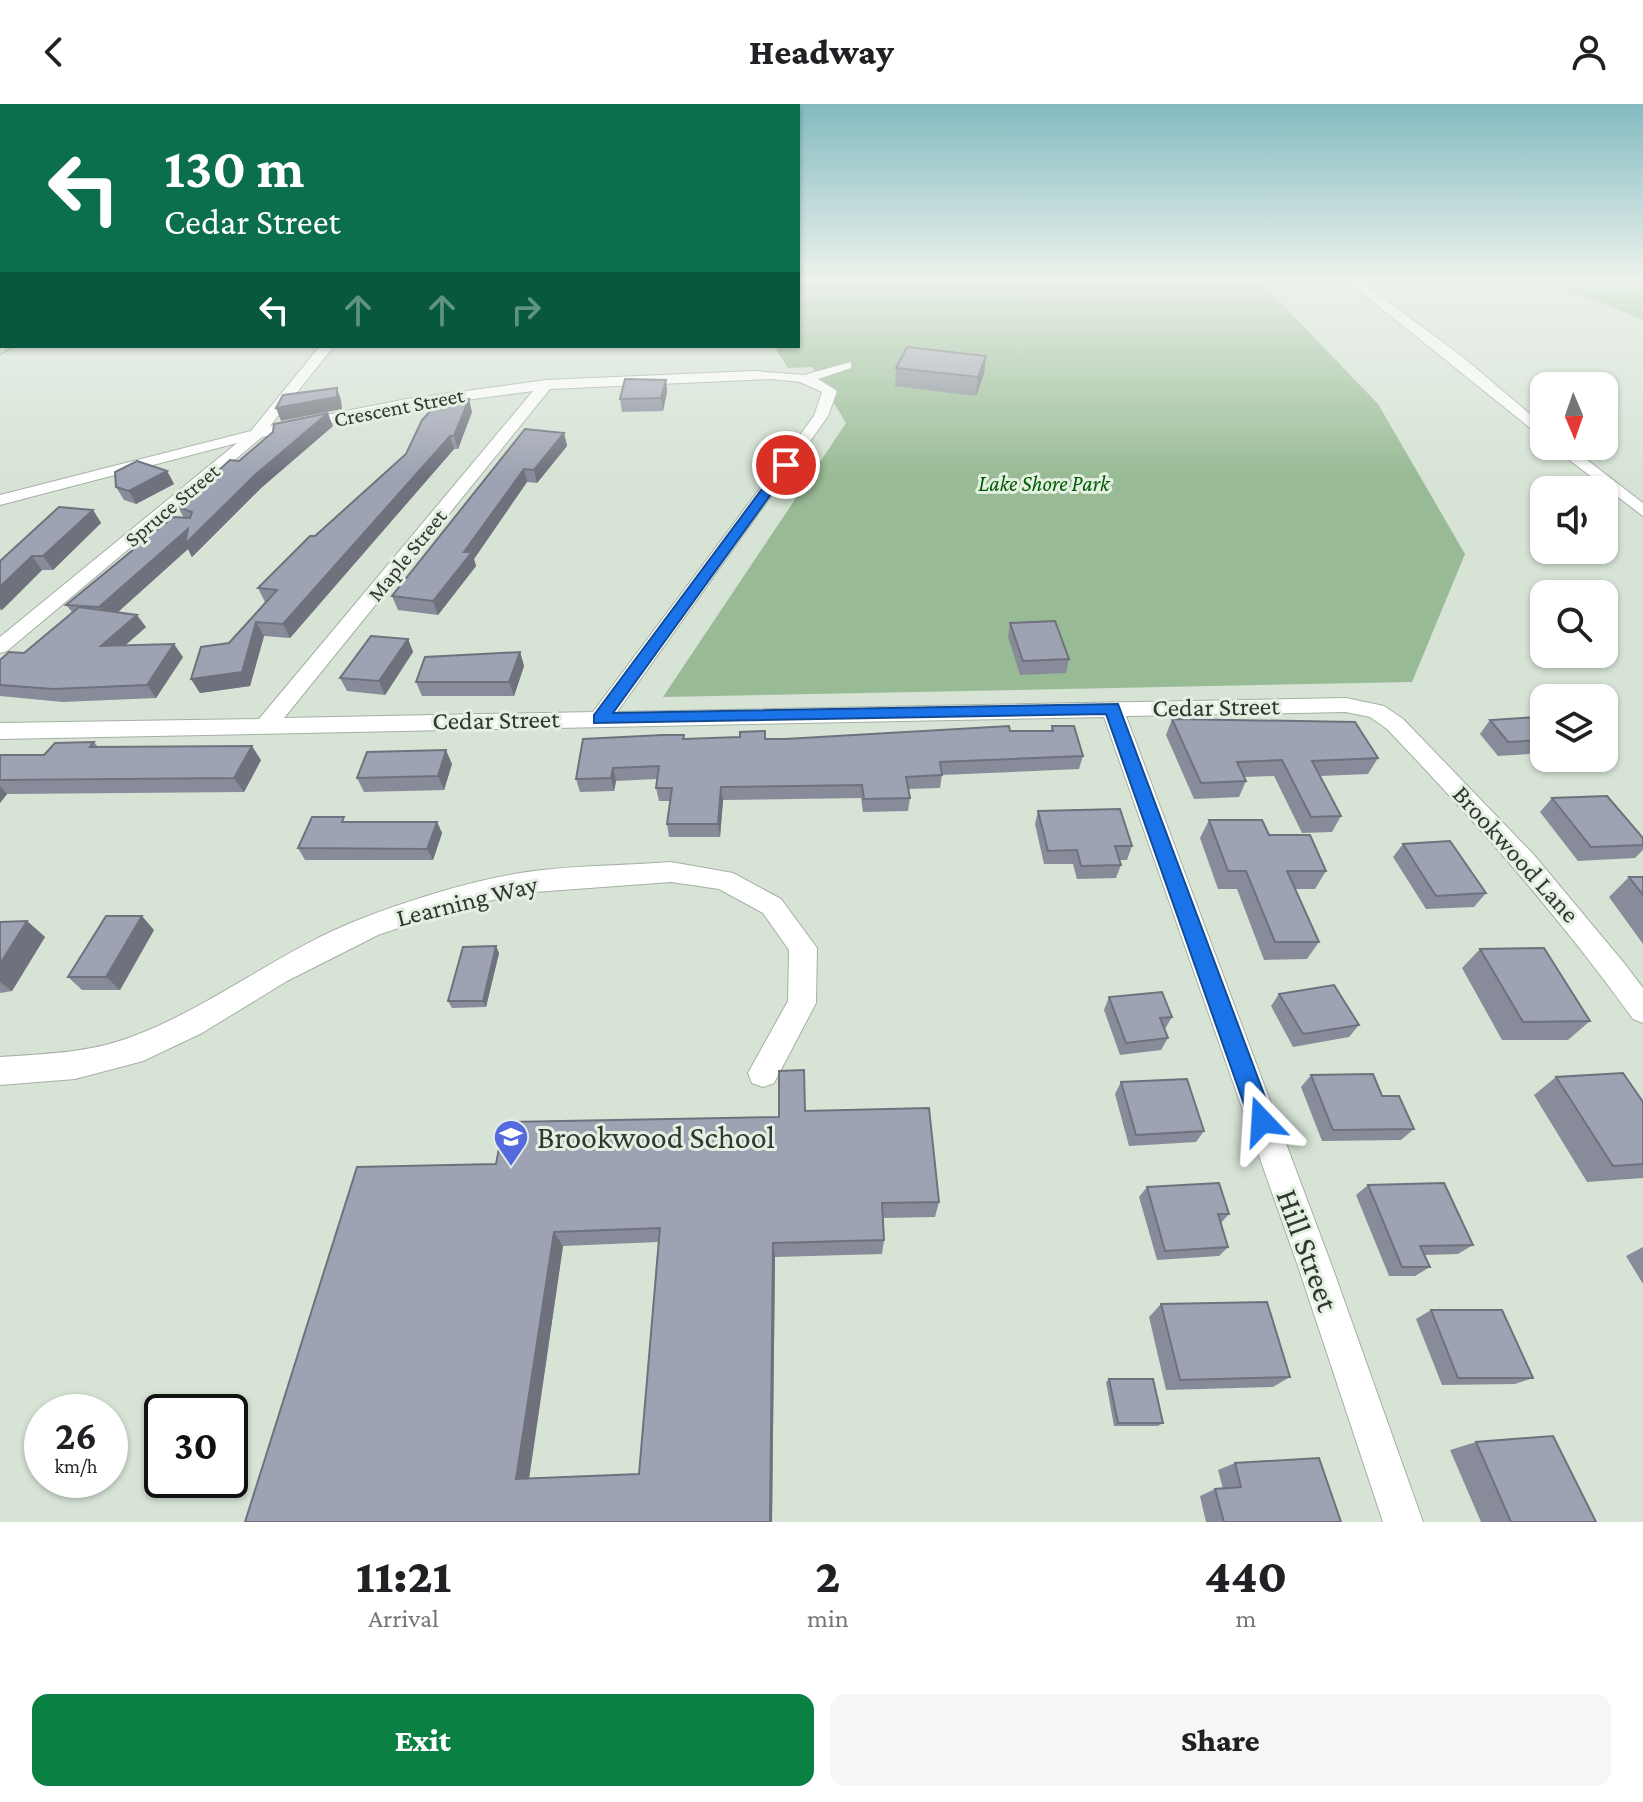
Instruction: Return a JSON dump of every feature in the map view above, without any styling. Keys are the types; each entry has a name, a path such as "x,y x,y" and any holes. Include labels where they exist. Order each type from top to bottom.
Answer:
{"street":[{"path":"1435,343 1530,422"},
{"name":"Spruce Street","path":"0,647 254,437 325,348"},
{"name":"Crescent Street","path":"0,500 386,408 546,384 672,378 806,379 846,365"},
{"path":"600,719 821,416 830,391 806,379"},
{"name":"Maple Street","path":"266,725 546,384"},
{"path":"1577,460 1643,511"},
{"name":"Cedar Street","path":"0,731 1112,708 1346,705 1376,711"},
{"name":"Hill Street","path":"1112,708 1316,1269 1403,1522"},
{"name":"Brookwood Lane","path":"1376,711 1395,724 1511,843 1567,908 1643,1010"},
{"name":"Learning Way","path":"0,1071 75,1065 133,1051 192,1024 277,973 369,927 451,900 521,883 671,872 724,880 772,906 803,948 802,1003 763,1073"}],"green space":[{"name":"Lake Shore Park","path":"800,343 1320,343 1378,404 1465,554 1412,682 663,697 846,423 812,367 788,368 775,348 800,348"}],"building":[{"path":"907,347 986,356 978,377 896,368"},
{"path":"625,379 666,380 661,398 620,399"},
{"path":"337,388 337,397 276,408 283,395"},
{"path":"469,399 454,436 450,436 283,624 256,622 242,672 191,679 201,647 229,643 277,590 258,588 310,536 315,536 406,454 422,420 441,400"},
{"path":"328,413 255,475 185,544 188,529 99,607 66,605 173,517 190,518 192,512 178,507 230,460 239,461 273,432 274,424"},
{"path":"525,429 564,433 534,470 524,469 464,552 472,552 433,601 392,596"},
{"path":"137,461 167,471 129,491 116,487 115,472"},
{"path":"59,507 93,510 43,556 32,556 0,587 0,561"},
{"path":"79,607 137,615 101,646 174,644 147,685 53,689 0,685 0,660 9,652 24,653"},
{"path":"1055,621 1069,659 1023,661 1010,623"},
{"path":"371,636 408,639 379,681 340,678"},
{"path":"520,652 509,682 416,682 425,657"},
{"path":"1530,717 1530,741 1508,742 1490,720"},
{"path":"1172,719 1355,722 1378,758 1312,761 1341,816 1311,817 1282,760 1237,762 1246,781 1201,783"},
{"path":"1009,726 1010,731 1053,731 1052,726 1074,726 1083,756 940,762 942,775 906,777 910,798 864,799 862,785 721,787 718,824 667,824 672,788 656,788 659,766 613,768 611,778 576,779 583,739 663,735 684,735 683,739 740,737 740,732 765,731 765,739 785,739"},
{"path":"94,742 90,747 252,746 234,778 0,780 0,755 44,755 55,743"},
{"path":"446,750 438,776 357,778 367,752"},
{"path":"1607,796 1643,838 1643,845 1591,847 1552,798"},
{"path":"1120,809 1132,846 1115,846 1121,865 1081,866 1077,850 1048,851 1038,811"},
{"path":"312,817 344,817 342,822 437,822 427,849 298,848"},
{"path":"1209,820 1262,820 1269,835 1310,835 1326,871 1287,871 1319,942 1275,942 1246,871 1228,871"},
{"path":"1450,841 1486,893 1436,896 1403,844"},
{"path":"1629,877 1643,877 1643,895"},
{"path":"106,916 142,916 106,977 68,977"},
{"path":"27,921 0,964 0,922"},
{"path":"496,946 483,1001 448,1001 463,947"},
{"path":"1544,948 1590,1021 1523,1022 1480,949"},
{"path":"1334,985 1359,1025 1303,1034 1279,994"},
{"path":"1162,992 1172,1017 1160,1018 1168,1038 1126,1043 1109,997"},
{"path":"804,1070 805,1111 929,1108 939,1202 882,1203 884,1240 773,1243 770,1522 245,1522 357,1167 496,1164 504,1122 779,1117 779,1071","holes":["660,1228 639,1474 516,1479 554,1232"]},
{"path":"1623,1073 1643,1102 1643,1164 1613,1166 1556,1077"},
{"path":"1373,1074 1382,1096 1399,1096 1414,1129 1333,1130 1311,1075"},
{"path":"1187,1079 1204,1131 1136,1135 1121,1082"},
{"path":"1219,1183 1229,1214 1218,1214 1228,1247 1165,1251 1147,1187"},
{"path":"1444,1183 1473,1245 1420,1246 1430,1267 1402,1267 1368,1185"},
{"path":"1267,1302 1290,1377 1180,1380 1161,1304"},
{"path":"1431,1310 1502,1310 1533,1378 1458,1378"},
{"path":"1109,1379 1153,1379 1163,1423 1118,1423"},
{"path":"1553,1436 1596,1522 1511,1522 1476,1442"},
{"path":"1319,1458 1341,1522 1224,1522 1215,1489 1241,1487 1235,1463"}],"place":[{"name":"Brookwood School","path":"511,1168"}],"route":[{"path":"786,465 600,719 1112,708 1262,1121"}]}
